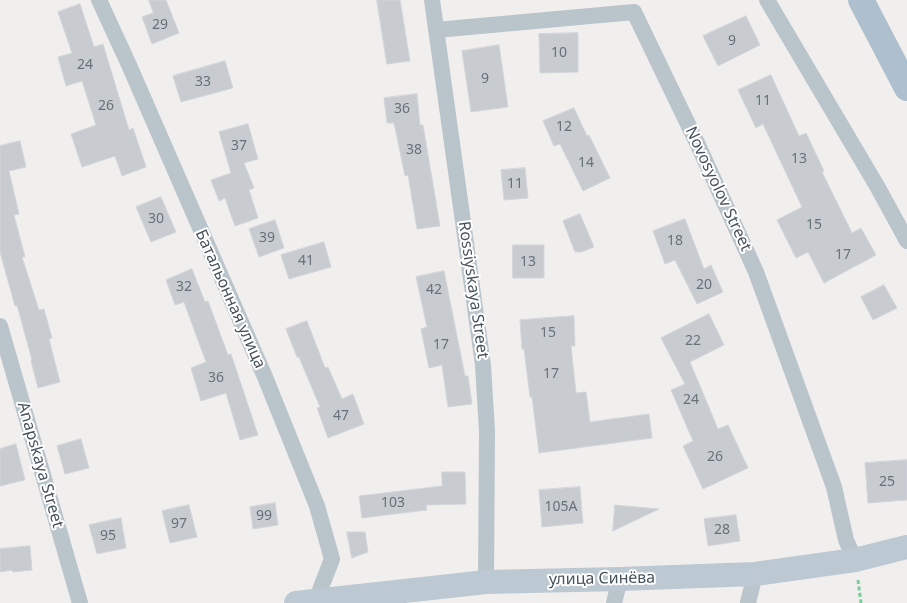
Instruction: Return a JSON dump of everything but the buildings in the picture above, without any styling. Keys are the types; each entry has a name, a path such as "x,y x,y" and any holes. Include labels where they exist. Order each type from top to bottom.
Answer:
{"main road":[{"path":"861,0 907,88"},
{"name":"улица Синёва","path":"309,602 486,582 755,574 855,560 907,547"}],"street":[{"name":"Батальонная улица","path":"98,0 129,65 261,368 317,506 332,560 309,602"},
{"name":"Rossiyskaya Street","path":"432,0 483,366 487,431 486,582"},
{"path":"767,0 877,186 907,241"},
{"name":"Novosyolov Street","path":"436,30 634,12 756,272 834,487 846,540 855,560"},
{"name":"Anapskaya Street","path":"0,326 80,603"},
{"path":"748,603 755,574"},
{"path":"614,603 620,579"}]}
